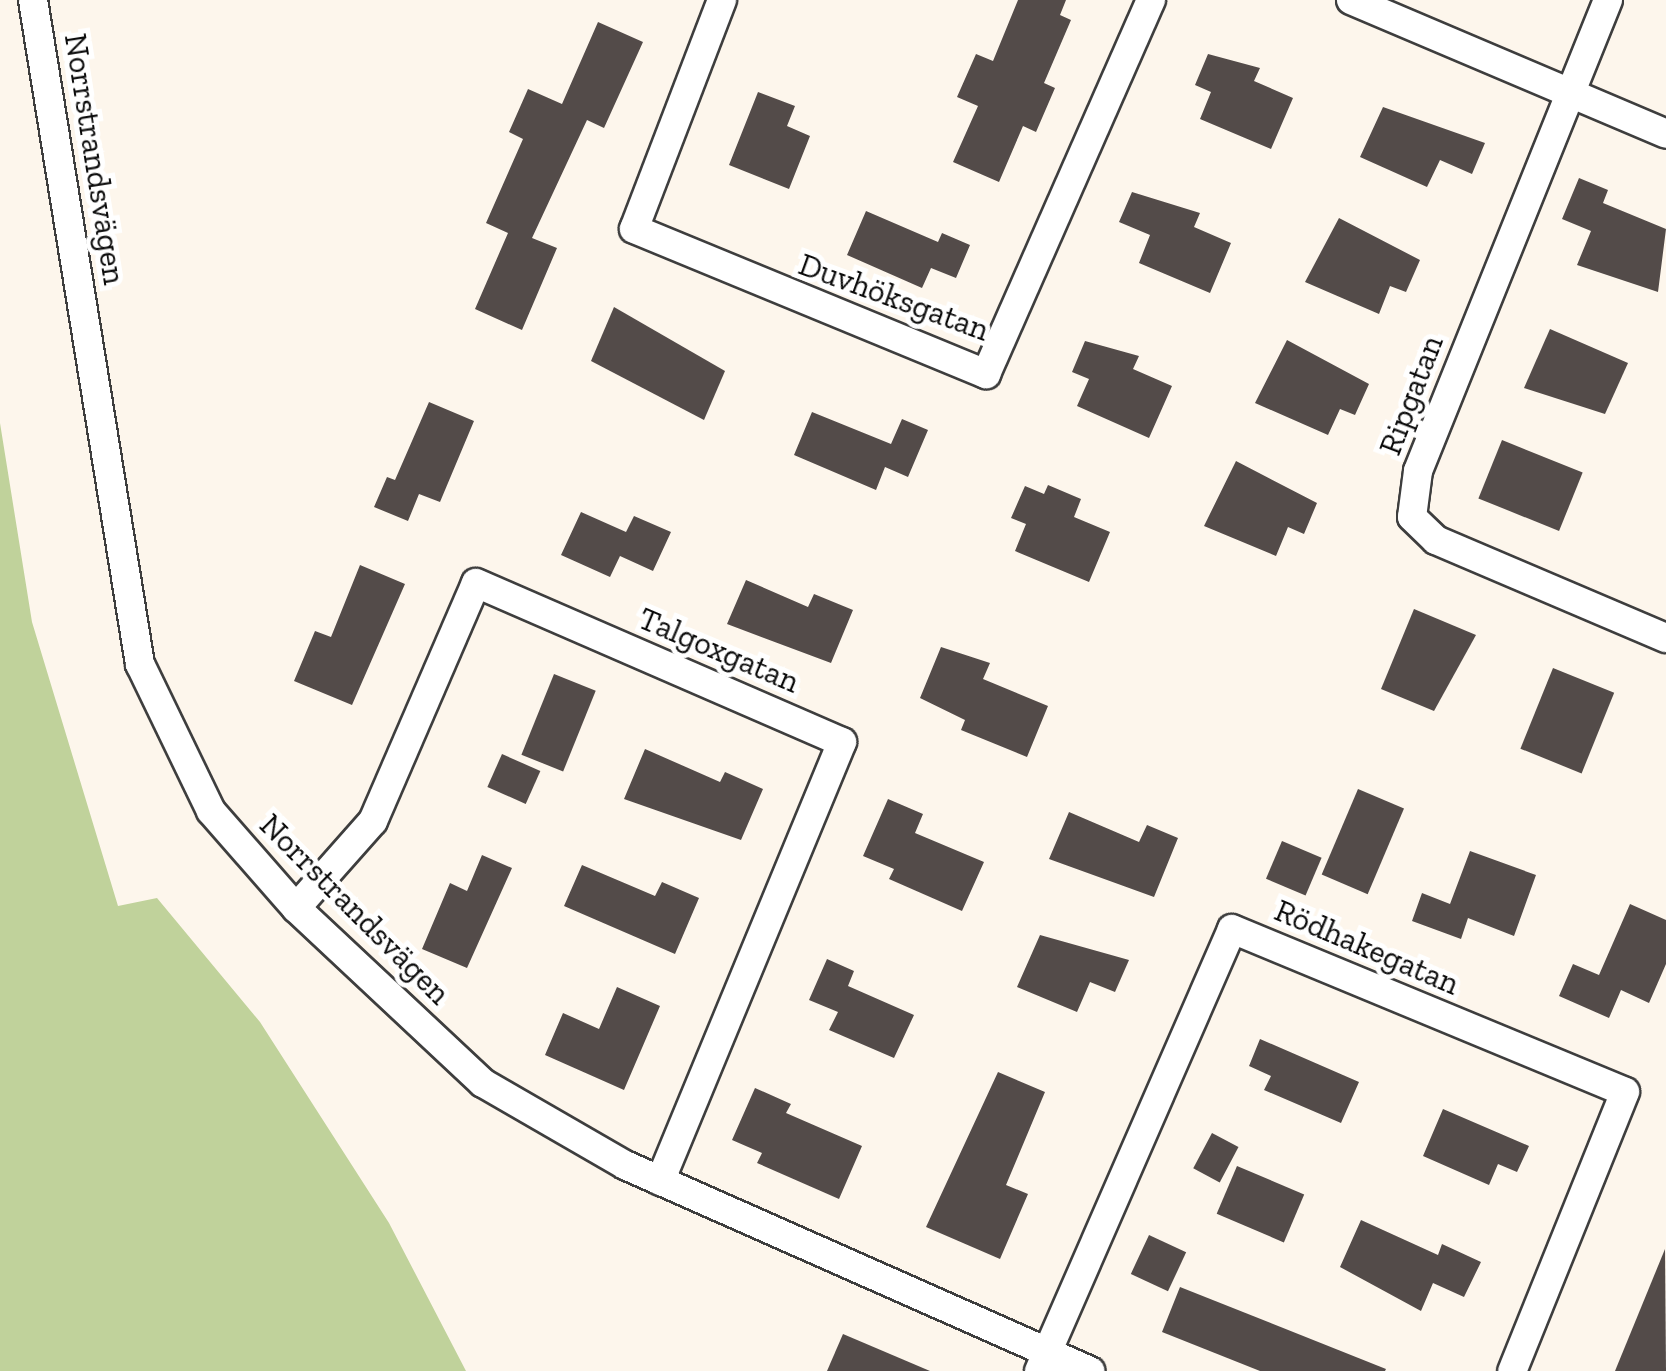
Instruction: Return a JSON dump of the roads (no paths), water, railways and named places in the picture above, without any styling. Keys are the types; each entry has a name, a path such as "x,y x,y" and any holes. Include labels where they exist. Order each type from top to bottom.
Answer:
{"street":[{"name":"Norrstrandsvägen","path":"33,0 140,664 212,812 296,908 482,1083 660,1181 1043,1362 1090,1371"},
{"name":"Duvhöksgatan","path":"722,0 634,229 986,374 1151,0"},
{"path":"1351,0 1666,134"},
{"path":"1567,92 1608,0"},
{"name":"Ripgatan","path":"1567,92 1418,471 1412,517 1436,540 1666,638"},
{"name":"Talgoxgatan","path":"296,908 373,820 476,583 842,742 660,1181"},
{"name":"Rödhakegatan","path":"1043,1362 1232,928 1625,1092 1512,1371"}]}
